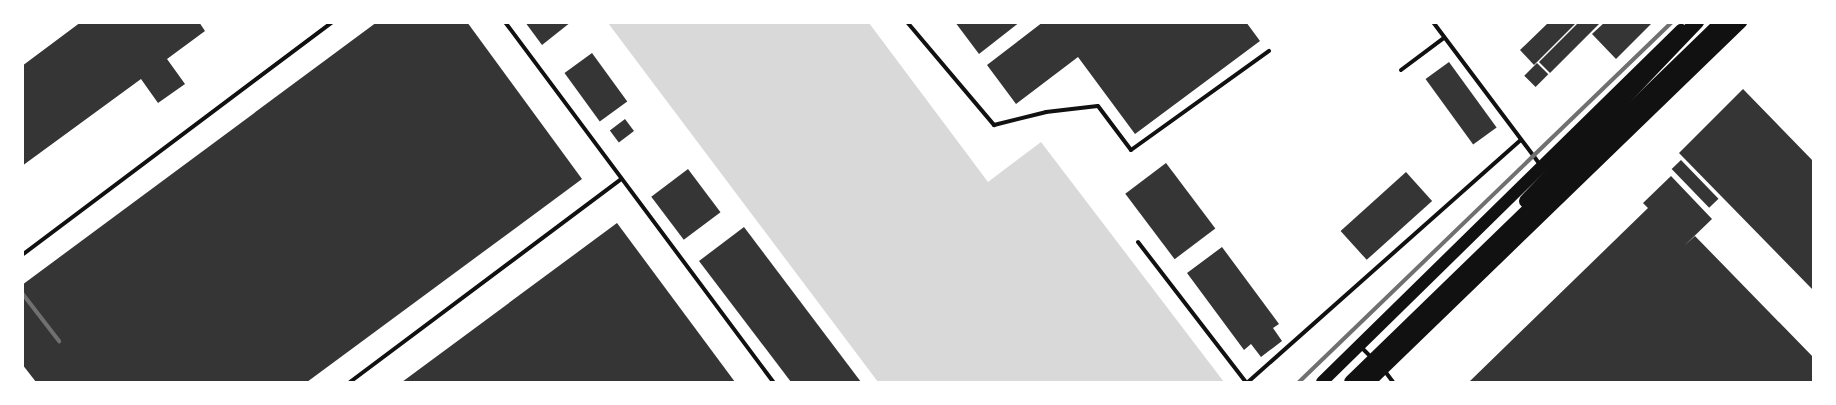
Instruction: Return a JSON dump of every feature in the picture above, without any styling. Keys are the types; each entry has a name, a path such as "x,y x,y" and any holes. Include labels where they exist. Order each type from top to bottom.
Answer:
{"highway":[{"path":"1322,382 1688,22"},
{"path":"1410,326 1636,83 1697,22"},
{"path":"1351,382 1722,22"},
{"path":"1376,382 1390,377 1736,22"},
{"path":"1368,382 1740,22"}],"lane":[{"path":"22,255 332,22"},
{"path":"505,22 773,382"},
{"path":"907,22 994,126 1046,112 1098,106 1131,150 1269,51"},
{"path":"1433,22 1564,198"},
{"path":"1401,70 1444,38"},
{"path":"1138,242 1247,382 1521,140"},
{"path":"350,382 621,179"},
{"path":"1360,346 1390,377"}],"shaded area":[{"path":"608,23 869,23 988,182 1041,142 1224,382 878,382"}],"building":[{"path":"81,22 199,22 205,31 167,59 185,84 158,103 141,79 22,166 22,66"},
{"path":"377,22 467,22 582,179 307,382 36,382 22,364 22,285"},
{"path":"525,22 571,22 542,45"},
{"path":"955,22 1020,22 979,54"},
{"path":"1043,22 1246,22 1260,41 1135,134 1078,57 1016,104 987,65"},
{"path":"1549,22 1577,22 1534,65 1520,50"},
{"path":"1579,22 1601,22 1550,73 1539,62"},
{"path":"1605,22 1653,22 1616,59 1592,34"},
{"path":"592,53 627,102 600,122 564,73"},
{"path":"1449,62 1497,128 1473,145 1426,79"},
{"path":"1537,63 1548,74 1536,87 1524,76"},
{"path":"1743,89 1814,162 1814,291 1679,153"},
{"path":"625,119 634,131 619,142 610,130"},
{"path":"1681,160 1719,199 1709,208 1672,169"},
{"path":"1166,163 1215,228 1175,259 1125,194"},
{"path":"688,169 720,212 684,240 651,197"},
{"path":"1406,172 1432,201 1367,260 1341,231"},
{"path":"1671,176 1712,219 1684,246 1695,236 1814,358 1814,382 1469,382 1648,208 1643,203"},
{"path":"617,223 735,382 402,382"},
{"path":"744,227 861,382 791,382 699,261"},
{"path":"1222,247 1279,324 1273,328 1282,341 1261,357 1251,344 1244,350 1187,273"}],"railway":[{"path":"1299,382 1672,22"},
{"path":"22,293 59,341"}]}
